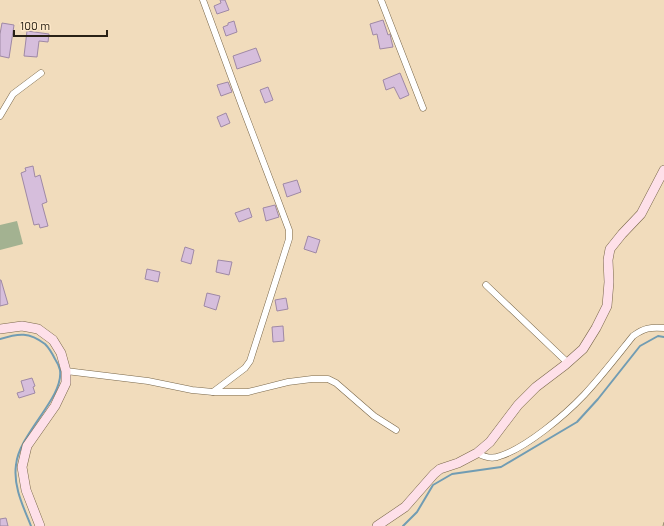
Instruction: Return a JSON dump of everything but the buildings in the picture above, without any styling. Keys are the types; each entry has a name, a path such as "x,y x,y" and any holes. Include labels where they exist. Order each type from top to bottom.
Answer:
{"street":[{"path":"203,0 289,230 285,253 250,361 245,368 213,392"},
{"path":"381,0 423,108"},
{"path":"0,116 13,94 41,73"},
{"path":"377,526 405,507 440,469 458,463 477,453 490,442 518,405 536,387 568,363 583,349 607,306 609,282 608,260 610,249 641,214 664,170"},
{"path":"486,285 568,363"},
{"path":"0,329 22,326 38,329 53,340 62,354 66,371 66,383 55,406 27,446 22,467 26,490 40,526"},
{"path":"477,453 483,456 499,457 520,447 558,419 584,395 632,336 642,329 653,327 664,328"},
{"path":"66,371 148,381 192,390 213,392 248,392 288,382 328,379 336,383 374,416 396,430"}],"path":[{"path":"663,526 664,522"}],"green space":[{"path":"17,221 23,244 0,250 0,225"}],"waterway":[{"path":"0,339 18,335 34,337 45,344 52,353 60,370 59,381 55,392 25,441 19,453 16,465 15,473 17,488 31,526"},
{"path":"403,526 417,512 433,485 452,474 501,467 577,422 598,399 640,346 658,336 664,337"}]}
